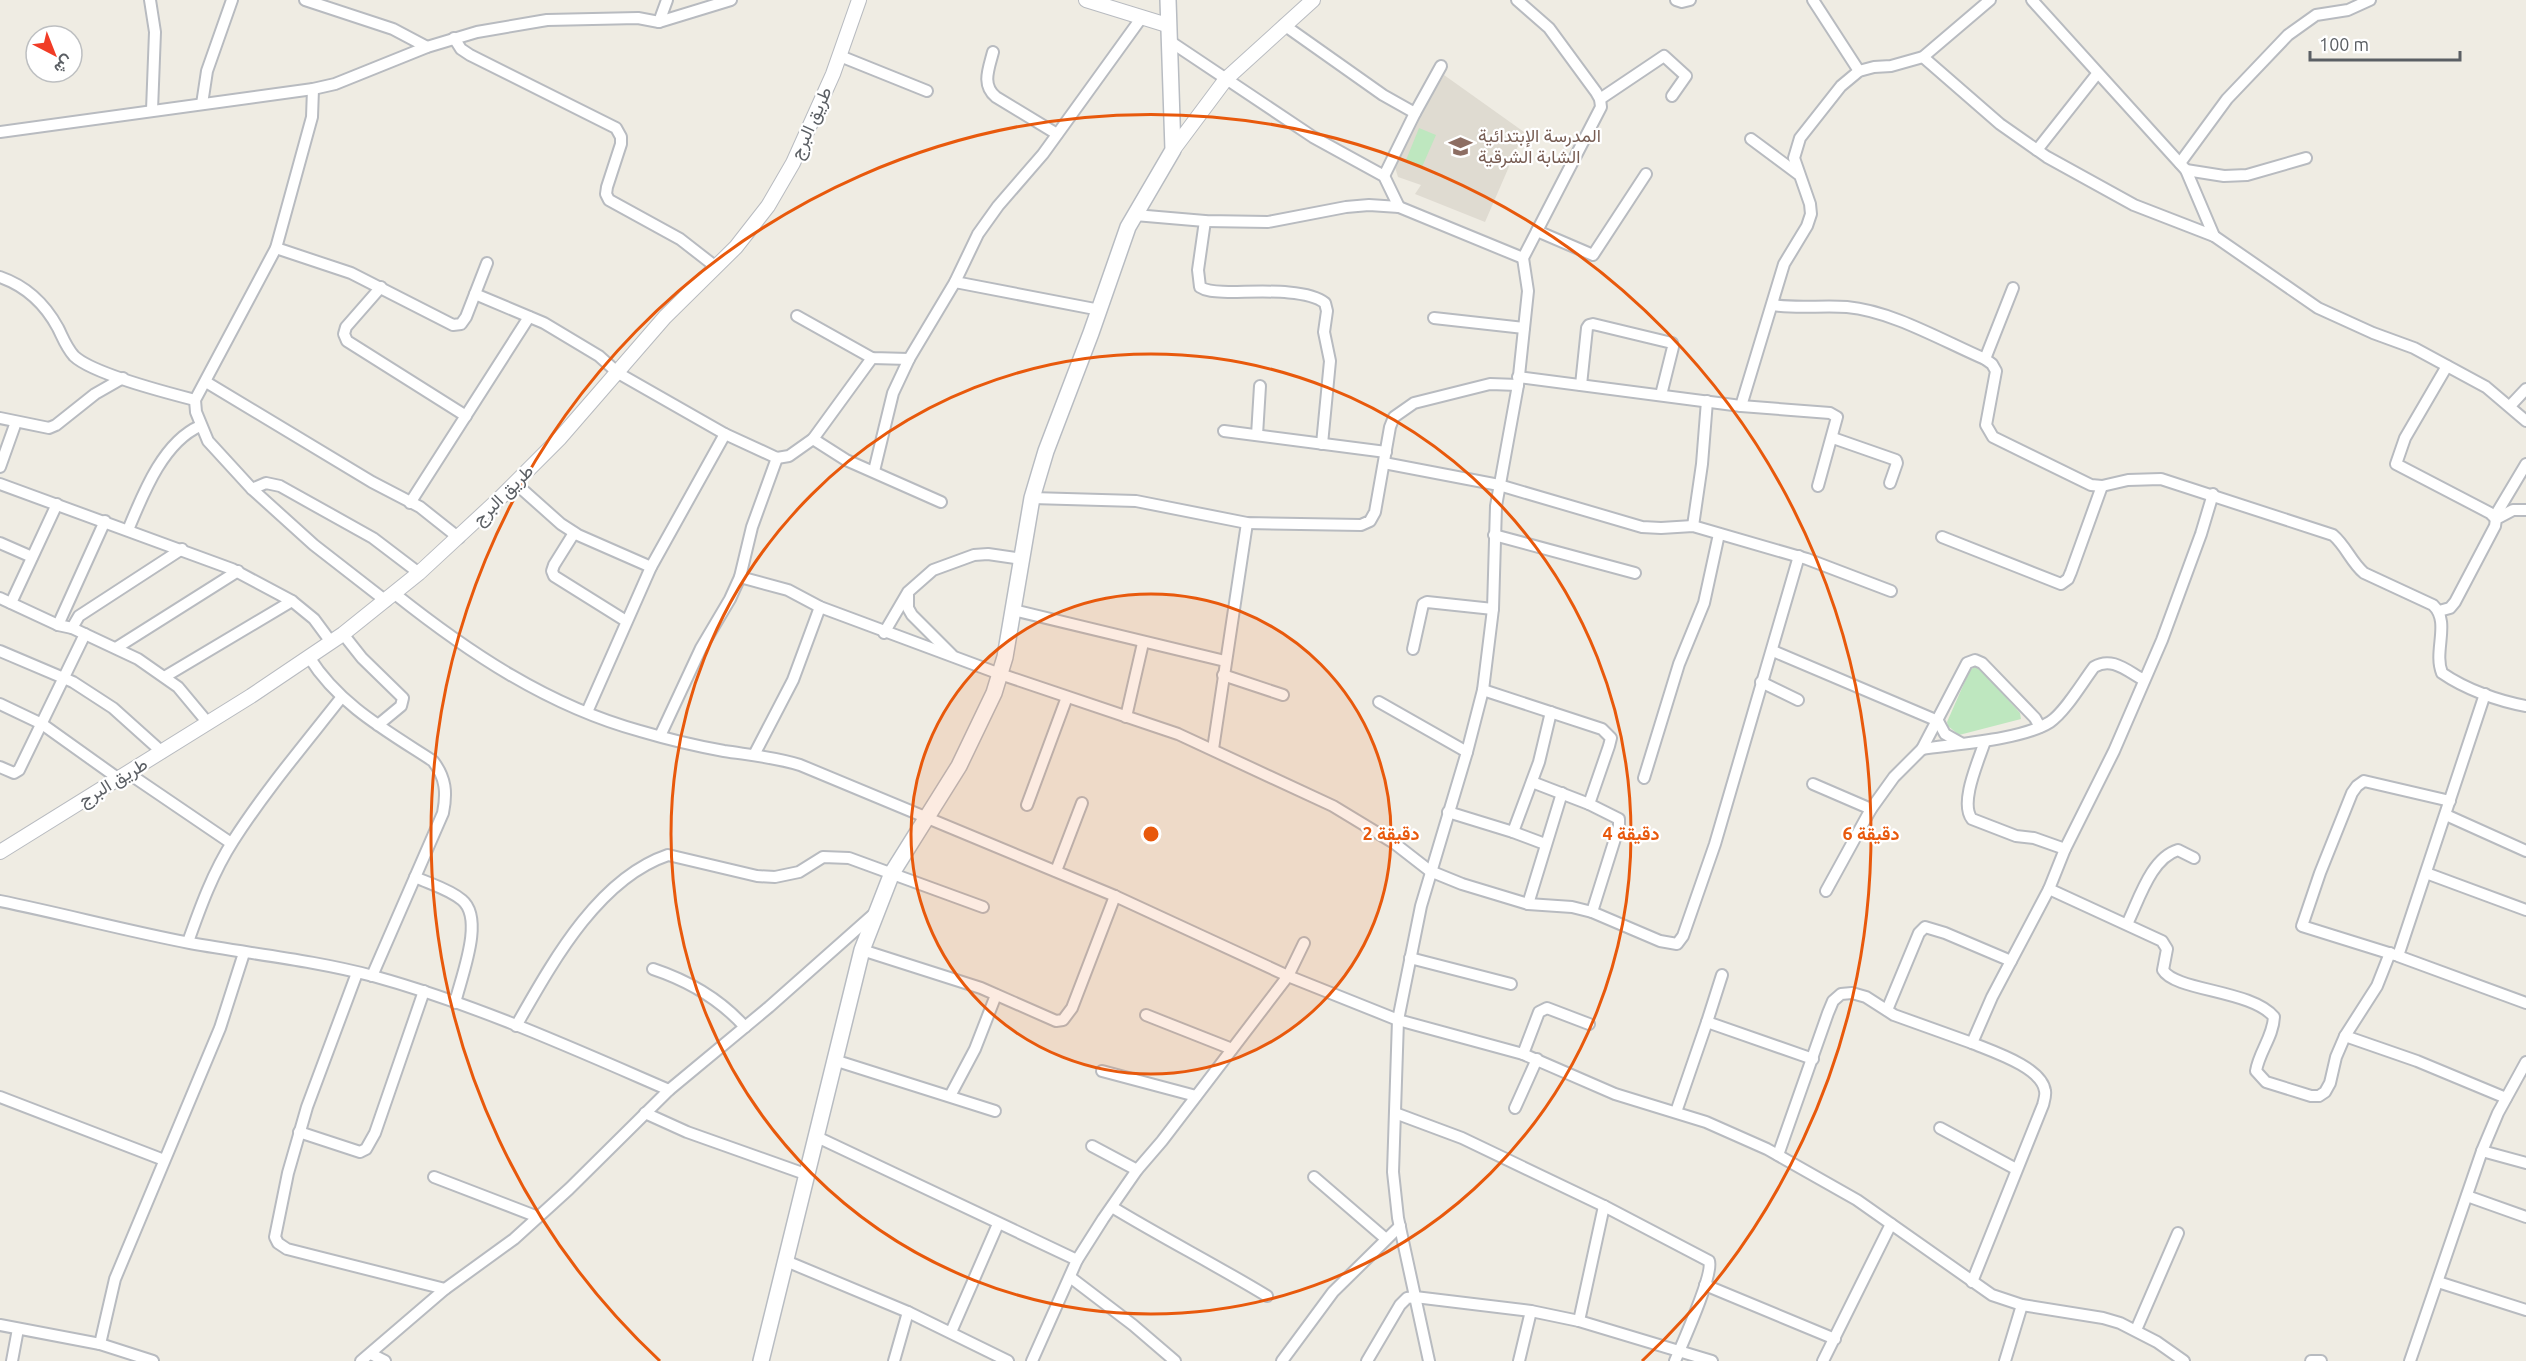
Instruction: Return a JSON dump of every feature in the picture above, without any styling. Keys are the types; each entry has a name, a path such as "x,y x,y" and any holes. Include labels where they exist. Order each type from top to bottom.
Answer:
{"main road":[{"path":"761,1361 862,950 892,873 951,781 978,729 1005,657 1032,498 1052,432 1100,310 1124,238 1173,150 1167,25 1168,0"}],"street":[{"path":"150,0 155,32 152,111"},
{"path":"202,104 207,71 232,0"},
{"path":"306,0 393,29 427,47"},
{"path":"659,22 667,0"},
{"path":"0,132 335,84 454,38 547,20 638,18 659,22 731,0"},
{"name":"طريق البرج","path":"0,852 208,723 343,634 459,538 515,483 618,373 665,317 744,238 778,191 840,56 859,0"},
{"path":"1086,0 1167,25"},
{"path":"1173,150 1226,79 1313,0"},
{"path":"1429,1361 1400,1226 1393,1172 1398,1020 1430,871 1467,752 1483,690 1493,609 1494,535 1499,485 1518,381 1528,291 1523,258 1599,113 1600,99 1549,28 1517,0"},
{"path":"1676,0 1683,2 1690,0"},
{"path":"1813,0 1859,71"},
{"path":"1741,406 1784,264 1808,226 1811,214 1810,204 1794,158 1800,138 1841,87 1859,71 1891,66 1923,57 1990,0"},
{"path":"2032,0 2183,166 2214,236"},
{"path":"2183,166 2227,99 2288,35 2316,15 2348,10 2370,0"},
{"path":"874,471 893,393 909,359 955,282 969,249 991,215 1058,134 1142,16"},
{"path":"1284,25 1383,95 1415,113"},
{"path":"454,38 461,49 470,55 616,128 621,137 621,144 607,187 606,194 609,200 680,239 716,267"},
{"path":"1168,40 1313,137 1384,176 1399,207"},
{"path":"993,52 987,78 989,90 996,97 1058,134"},
{"path":"840,56 927,91"},
{"path":"1600,99 1664,56 1686,76 1672,96"},
{"path":"1923,57 2000,124 2037,150 2134,205 2214,236 2318,308 2373,333 2414,348 2486,387 2526,421"},
{"path":"1384,176 1441,66"},
{"path":"2037,150 2097,74"},
{"path":"313,88 312,117 276,248 195,400 196,412 208,441 252,489 303,537 390,597 480,658 547,695 586,712 660,736 722,751 800,765 1115,896 1288,976 1398,1020 1523,1054 1615,1094 1706,1122 1778,1155 1857,1200 1992,1295 2022,1305 2103,1318 2136,1330 2184,1361"},
{"path":"1751,139 1798,174"},
{"path":"2183,166 2224,176 2247,176 2306,158"},
{"path":"1537,231 1593,255 1646,174"},
{"path":"1135,215 1205,221 1268,222 1346,207 1399,207 1523,258"},
{"path":"1205,221 1198,270 1200,287 1210,291 1266,292 1317,297 1325,303 1327,311 1324,332 1330,361 1322,444"},
{"path":"276,248 351,273 453,325 463,321 487,263"},
{"path":"0,277 15,284 41,302 58,328 67,348 79,360 161,392 195,400"},
{"path":"955,282 1100,310"},
{"path":"381,287 346,327 344,334 347,341 466,416"},
{"path":"1984,359 2013,288"},
{"path":"475,294 530,317 586,347 618,373 725,434 777,458 789,456 813,439 872,358"},
{"path":"1773,305 1793,308 1846,307 1865,310 1891,318 1984,359 1992,364 1996,371 1986,425 1993,437 2091,485 2102,486 2128,480 2161,479 2213,494 2333,535 2342,542 2357,567 2364,573 2433,605 2439,611 2442,619 2438,656 2442,673 2452,680 2486,694 2526,706"},
{"path":"797,316 872,358 909,359"},
{"path":"410,502 530,317"},
{"path":"1434,318 1524,327"},
{"path":"1581,385 1587,328 1593,324 1672,343 1673,348 1661,395"},
{"path":"2447,366 2405,438 2396,464 2496,517"},
{"path":"0,418 43,427 56,425 95,394 123,378"},
{"path":"1032,498 1136,501 1247,523 1361,525 1370,521 1375,512 1394,417 1414,403 1490,384 1518,381 1581,385 1741,406 1830,413 1837,417 1818,486"},
{"path":"206,382 428,513 459,538"},
{"path":"1257,435 1260,386"},
{"path":"2510,406 2526,389"},
{"path":"1693,526 1702,464 1707,401"},
{"path":"0,467 16,422"},
{"path":"128,530 148,485 158,469 181,437 200,426"},
{"path":"1224,431 1386,452"},
{"path":"586,712 651,567 725,434"},
{"path":"1833,438 1896,460 1890,483"},
{"path":"813,439 846,460 941,502"},
{"path":"660,736 701,648 740,577 752,527 777,458"},
{"path":"1384,463 1499,485 1642,527 1693,526 1798,556 1891,591"},
{"path":"2439,611 2450,608 2455,602 2495,526 2496,517 2526,464"},
{"path":"252,489 266,483 280,486 373,538 419,573"},
{"path":"515,483 574,533 651,567"},
{"path":"0,484 182,549 238,572 292,601 314,619 331,642"},
{"path":"1941,537 2061,584 2066,582 2072,572 2102,486"},
{"path":"1972,1042 2011,961 2049,890 2065,849 2114,751 2185,576 2213,494"},
{"path":"57,504 32,557 5,601 58,625 72,627 138,658 166,676 187,695 208,723"},
{"path":"2496,517 2513,510 2526,510"},
{"path":"58,625 105,522"},
{"path":"1213,749 1247,523"},
{"path":"574,533 554,565 552,571 554,576 626,621"},
{"path":"1644,778 1679,664 1704,603 1719,534"},
{"path":"1494,535 1635,573"},
{"path":"0,543 32,557"},
{"path":"72,627 79,616 182,549"},
{"path":"885,633 908,592 933,570 974,555 988,554 1022,558"},
{"path":"740,577 788,590 820,607 954,658 1178,734 1333,806 1386,838 1430,871 1508,900 1527,904 1572,907 1592,912 1660,941 1673,944 1680,942 1715,844 1761,682 1773,651 1798,556"},
{"path":"116,648 238,572"},
{"path":"908,592 908,608 912,615 954,658"},
{"path":"166,676 292,601"},
{"path":"1413,649 1423,604 1427,602 1493,609"},
{"path":"754,755 793,680 820,607"},
{"path":"1014,610 1225,661"},
{"path":"0,767 12,773 18,771 85,634"},
{"path":"343,634 362,658 403,698 401,706 378,725"},
{"path":"1126,717 1143,643"},
{"path":"0,651 64,678 113,708 162,752"},
{"path":"1773,651 1938,721 1945,734 1961,743"},
{"path":"309,657 341,698 433,761 445,782 446,795 443,813 372,976"},
{"path":"1826,891 1871,809 1894,777 1922,749 1964,666 1975,660 1985,665 2035,718 2040,727"},
{"path":"1922,749 1985,741 2040,727 2052,721 2094,667 2102,662 2109,662 2144,680"},
{"path":"1223,675 1283,695"},
{"path":"1761,682 1798,700"},
{"path":"1483,690 1602,729 1611,738 1588,804"},
{"path":"2049,890 2127,924 2166,944 2163,970 2171,978 2226,994 2269,1010 2274,1017 2273,1028 2257,1061 2256,1071 2266,1082 2311,1096 2319,1096 2325,1092 2330,1083 2336,1057 2346,1036 2394,955 2426,873 2486,694"},
{"path":"1027,805 1067,697"},
{"path":"188,942 201,904 231,843 261,800 341,698"},
{"path":"1379,702 1467,752"},
{"path":"0,704 42,724 124,776 147,785 231,843"},
{"path":"1513,832 1532,782 1551,712"},
{"path":"1985,741 1966,802 1968,815 1972,819 2016,836 2034,838 2065,849"},
{"path":"143,764 147,785"},
{"path":"2450,801 2364,781 2352,793 2320,873 2302,926 2394,955 2526,1003"},
{"path":"1532,782 1562,792 1619,819 1619,826 1592,912"},
{"path":"1814,784 1871,809"},
{"path":"1527,904 1562,792"},
{"path":"1056,871 1082,803"},
{"path":"1448,812 1545,844"},
{"path":"2446,815 2526,851"},
{"path":"2127,924 2154,869 2164,857 2178,850 2194,858"},
{"path":"516,1026 562,951 600,901 624,879 657,859 673,856 757,876 776,877 799,872 823,857 858,860 983,907"},
{"path":"2426,873 2526,910"},
{"path":"415,877 456,896 470,909 472,933 454,1003"},
{"path":"862,950 981,988 1056,1021 1063,1020 1072,1008 1115,896"},
{"path":"0,901 188,942 244,953 308,961 372,976 424,991 557,1041 669,1090"},
{"path":"361,1361 445,1288 514,1239 669,1090 875,913"},
{"path":"1887,1010 1919,933 1925,927 1946,933 2011,961"},
{"path":"1032,1361 1077,1260 1137,1170 1288,976 1304,943"},
{"path":"107,1361 104,1347 115,1279 220,1029 244,953"},
{"path":"1410,958 1511,984"},
{"path":"653,969 699,989 723,1005 745,1027"},
{"path":"357,972 299,1132 274,1237 278,1244 287,1249 445,1288"},
{"path":"1676,1112 1722,975"},
{"path":"299,1132 360,1152 366,1149 375,1132 424,991"},
{"path":"1778,1155 1833,1001 1841,994 1852,993 1866,997 1894,1015 1972,1042 2020,1064 2038,1077 2045,1090 2043,1105 1972,1282"},
{"path":"950,1096 975,1049 996,995"},
{"path":"1523,1054 1542,1009 1547,1008 1589,1024"},
{"path":"1146,1015 1232,1049"},
{"path":"1707,1023 1813,1059"},
{"path":"2346,1036 2417,1061 2506,1098"},
{"path":"1515,1108 1537,1059"},
{"path":"834,1060 995,1111"},
{"path":"2410,1361 2482,1151 2506,1098 2526,1062"},
{"path":"1102,1071 1196,1096"},
{"path":"0,1097 164,1160"},
{"path":"645,1113 706,1140 808,1175"},
{"path":"1395,1113 1462,1138 1604,1206 1709,1261 1711,1267 1705,1285 1677,1356"},
{"path":"1940,1128 2016,1169"},
{"path":"817,1137 1077,1260"},
{"path":"1092,1146 1137,1170"},
{"path":"2482,1151 2526,1163"},
{"path":"434,1177 538,1217"},
{"path":"1314,1177 1386,1239"},
{"path":"2467,1196 2526,1217"},
{"path":"1580,1321 1604,1206"},
{"path":"1112,1207 1176,1246 1215,1265 1267,1296"},
{"path":"951,1332 998,1224"},
{"path":"1823,1361 1891,1224"},
{"path":"1282,1361 1326,1300 1400,1226"},
{"path":"2136,1330 2178,1233"},
{"path":"786,1260 908,1312 1008,1361"},
{"path":"1070,1277 1175,1361"},
{"path":"2438,1282 2526,1310"},
{"path":"1705,1285 1834,1339"},
{"path":"1367,1361 1400,1305 1407,1298 1531,1311 1580,1321 1677,1356 1712,1361"},
{"path":"2006,1361 2022,1305"},
{"path":"1519,1361 1531,1311"},
{"path":"894,1361 908,1312"},
{"path":"0,1325 104,1347 153,1361"},
{"path":"12,1361 18,1329"},
{"path":"371,1354 386,1361"},
{"path":"2311,1361 2321,1361"}],"shaded area":[{"name":"المدرسة الإبتدائية الشابة الشرقية","path":"1444,75 1524,132 1485,222 1415,194 1421,185 1398,177 1393,161"}],"green space":[{"path":"1419,128 1436,135 1422,167 1406,160"},
{"path":"1976,666 2020,713 2021,719 1959,735 1948,726 1947,722 1970,670"}],"place":[{"name":"المدرسة الإبتدائية الشابة الشرقية","path":"1460,146"}]}
